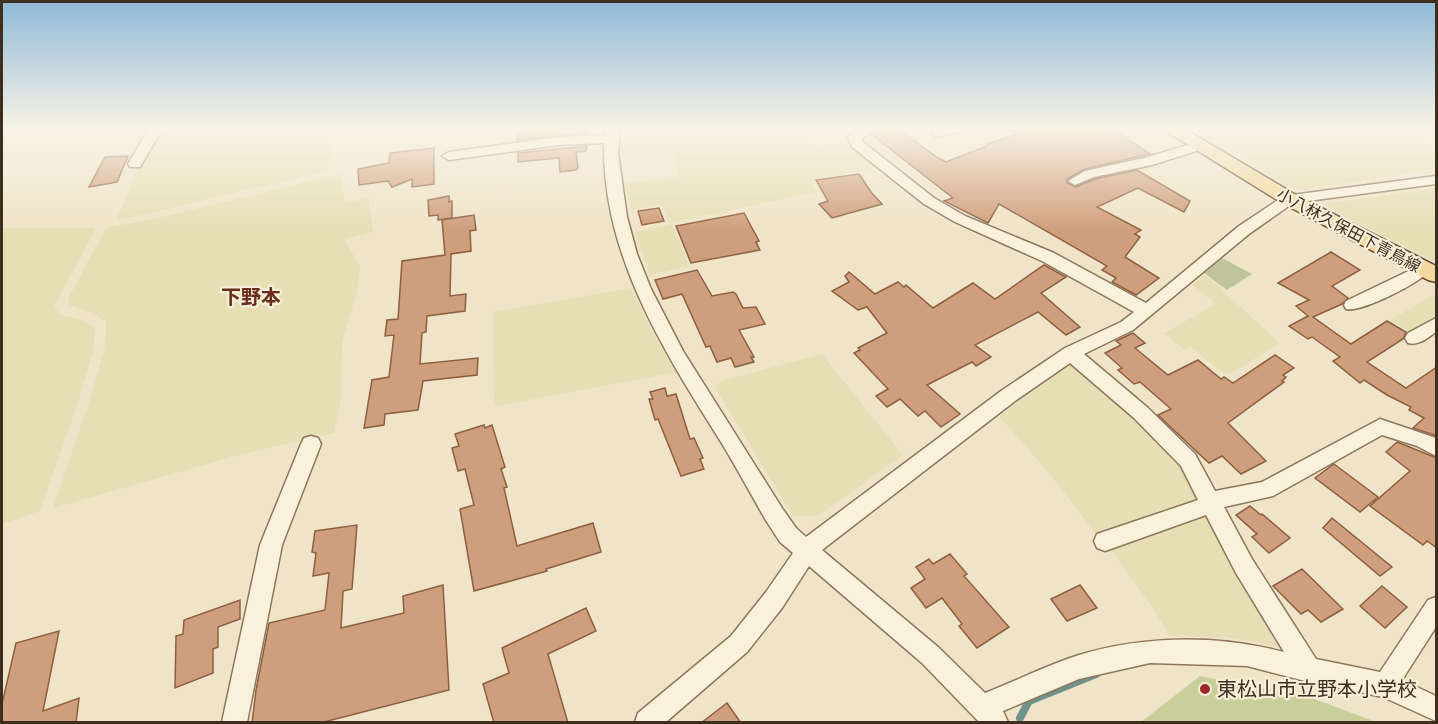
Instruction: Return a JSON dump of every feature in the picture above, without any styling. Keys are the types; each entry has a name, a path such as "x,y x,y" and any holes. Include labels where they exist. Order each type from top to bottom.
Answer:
{"main road":[{"name":"小八林久保田下青鳥線","path":"1225,162 1289,199 1430,272"}],"street":[{"path":"613,162 615,197 624,238 638,282 669,343 755,478 777,520 788,535 930,655 989,715 1079,667 1150,651 1247,654 1309,670 1385,684 1437,709"},
{"path":"879,162 929,201 960,219 1048,257 1147,311"},
{"path":"1075,181 1085,176 1148,162"},
{"path":"647,723 739,644 774,600 807,550 822,536 1008,396 1071,353 1127,326 1244,230 1289,199 1437,180"},
{"path":"1352,305 1413,277 1430,272"},
{"path":"1414,338 1437,324"},
{"path":"1071,353 1141,413 1188,460 1244,567 1309,670"},
{"path":"1105,541 1212,502 1266,490 1380,427 1424,440 1437,448"},
{"path":"234,723 271,545 311,444"},
{"path":"1385,684 1437,609"}],"shaded area":[{"path":"142,162 329,162 327,171 116,221"},
{"path":"675,162 871,162 877,167 867,171 810,179 817,192 669,223 663,204 631,210 625,183 678,178"},
{"path":"1248,162 1436,162 1436,169 1302,190 1288,186"},
{"path":"340,174 345,203 369,198 373,232 344,239 360,266 357,292 342,342 341,398 334,433 235,456 53,508 90,399 105,346 106,322 94,313 69,305 68,299 105,230"},
{"path":"1436,188 1436,262 1328,208 1327,203"},
{"path":"672,224 689,266 650,275 635,232"},
{"path":"2,228 96,228 54,307 61,315 82,320 95,328 93,351 78,403 40,511 2,524"},
{"path":"1204,275 1280,343 1230,374 1219,370 1191,347 1185,350 1164,333 1216,304 1192,285"},
{"path":"631,288 653,334 677,372 497,406 494,400 493,312"},
{"path":"1436,294 1436,318 1411,333 1390,320"},
{"path":"822,354 903,455 818,516 793,516 714,386 725,380"},
{"path":"1069,364 1076,365 1149,429 1181,465 1200,500 1098,536 1043,466 999,416"},
{"path":"1206,511 1286,648 1226,637 1170,636 1109,547"}],"green space":[{"path":"1222,258 1252,274 1227,290 1204,273"},
{"path":"1200,676 1312,698 1376,722 1141,722"}],"building":[{"path":"102,162 126,162 117,182 89,187"},
{"path":"434,162 434,184 412,187 412,179 392,187 388,181 359,185 358,169 389,163"},
{"path":"559,162 577,162 576,170 560,172"},
{"path":"907,162 1116,162 1085,169 1067,179 1067,183 1076,187 1095,179 1137,170 1190,201 1184,212 1138,188 1097,207 1141,230 1135,234 1140,237 1125,257 1159,278 1136,295 1112,282 1116,278 1102,270 1107,266 999,204 988,223 944,201 953,198"},
{"path":"859,174 882,204 832,218 819,204 828,201 816,180"},
{"path":"449,196 449,202 452,201 452,218 438,220 438,215 429,216 428,200"},
{"path":"659,208 664,221 642,225 638,211"},
{"path":"744,213 759,241 756,242 760,250 691,263 676,226"},
{"path":"474,215 476,230 470,231 471,251 451,254 450,296 466,294 465,311 427,316 426,332 422,333 420,364 478,358 477,375 423,381 418,410 385,414 384,425 364,428 372,380 389,377 394,335 385,336 387,320 398,319 402,261 445,255 442,220"},
{"path":"1331,252 1360,270 1332,286 1348,298 1342,304 1313,317 1351,344 1387,321 1406,332 1403,339 1367,362 1406,388 1437,367 1437,436 1413,428 1424,418 1409,410 1411,407 1364,380 1360,383 1333,361 1340,357 1312,337 1308,339 1289,326 1308,316 1296,306 1309,300 1278,283"},
{"path":"1044,265 1066,277 1041,293 1080,327 1066,335 1038,312 975,345 991,357 976,366 972,362 927,385 960,414 941,427 925,411 918,416 900,399 887,407 876,396 888,389 854,353 860,350 858,348 887,333 867,307 858,310 832,291 849,282 845,276 849,272 875,294 898,282 904,287 906,285 933,308 973,283 995,299"},
{"path":"697,270 712,296 733,292 743,308 756,307 765,324 739,330 754,357 751,357 754,362 735,367 731,358 717,362 710,346 706,347 682,294 663,299 655,280"},
{"path":"1133,333 1145,343 1135,348 1168,375 1198,360 1221,379 1224,377 1233,383 1275,355 1294,368 1283,375 1286,377 1282,381 1284,382 1228,423 1266,461 1241,474 1222,456 1209,463 1158,415 1171,409 1140,382 1134,384 1118,370 1122,368 1105,353 1121,345 1116,341"},
{"path":"665,388 667,396 676,394 690,439 694,438 703,458 700,459 704,469 681,476 658,419 655,420 649,399 653,399 650,392"},
{"path":"484,425 485,428 492,425 505,467 501,469 507,487 504,488 517,546 593,523 601,552 546,569 547,571 474,591 460,509 474,505 465,469 458,471 452,448 459,446 455,434"},
{"path":"1397,442 1437,458 1437,548 1427,541 1423,545 1370,506 1410,471 1386,452"},
{"path":"1334,464 1378,497 1360,512 1315,478"},
{"path":"1250,506 1290,538 1269,553 1252,537 1257,534 1236,515"},
{"path":"1332,518 1392,567 1380,576 1323,528"},
{"path":"357,525 352,589 343,591 341,628 404,613 403,596 443,585 449,690 320,723 252,723 269,623 325,610 329,573 313,576 316,553 312,552 315,531"},
{"path":"950,554 967,574 964,576 1009,627 977,648 959,626 962,624 942,598 926,608 911,588 925,579 916,567 929,559 933,564"},
{"path":"1302,569 1343,609 1321,622 1308,610 1301,614 1273,586"},
{"path":"1080,585 1097,608 1067,621 1051,599"},
{"path":"1382,586 1407,607 1385,628 1360,606"},
{"path":"240,600 240,619 218,627 218,647 213,649 213,673 175,688 176,636 183,634 184,620"},
{"path":"586,608 596,631 548,654 568,723 494,723 483,684 509,673 502,648"},
{"path":"59,631 43,711 79,698 76,723 2,723 2,704 16,643"},
{"path":"727,703 741,723 701,723"}],"waterway":[{"path":"1020,718 1029,701 1096,674"}],"place":[{"name":"東松山市立野本小学校","path":"1205,689"}],"district":[{"name":"下野本","path":"251,297"}]}
